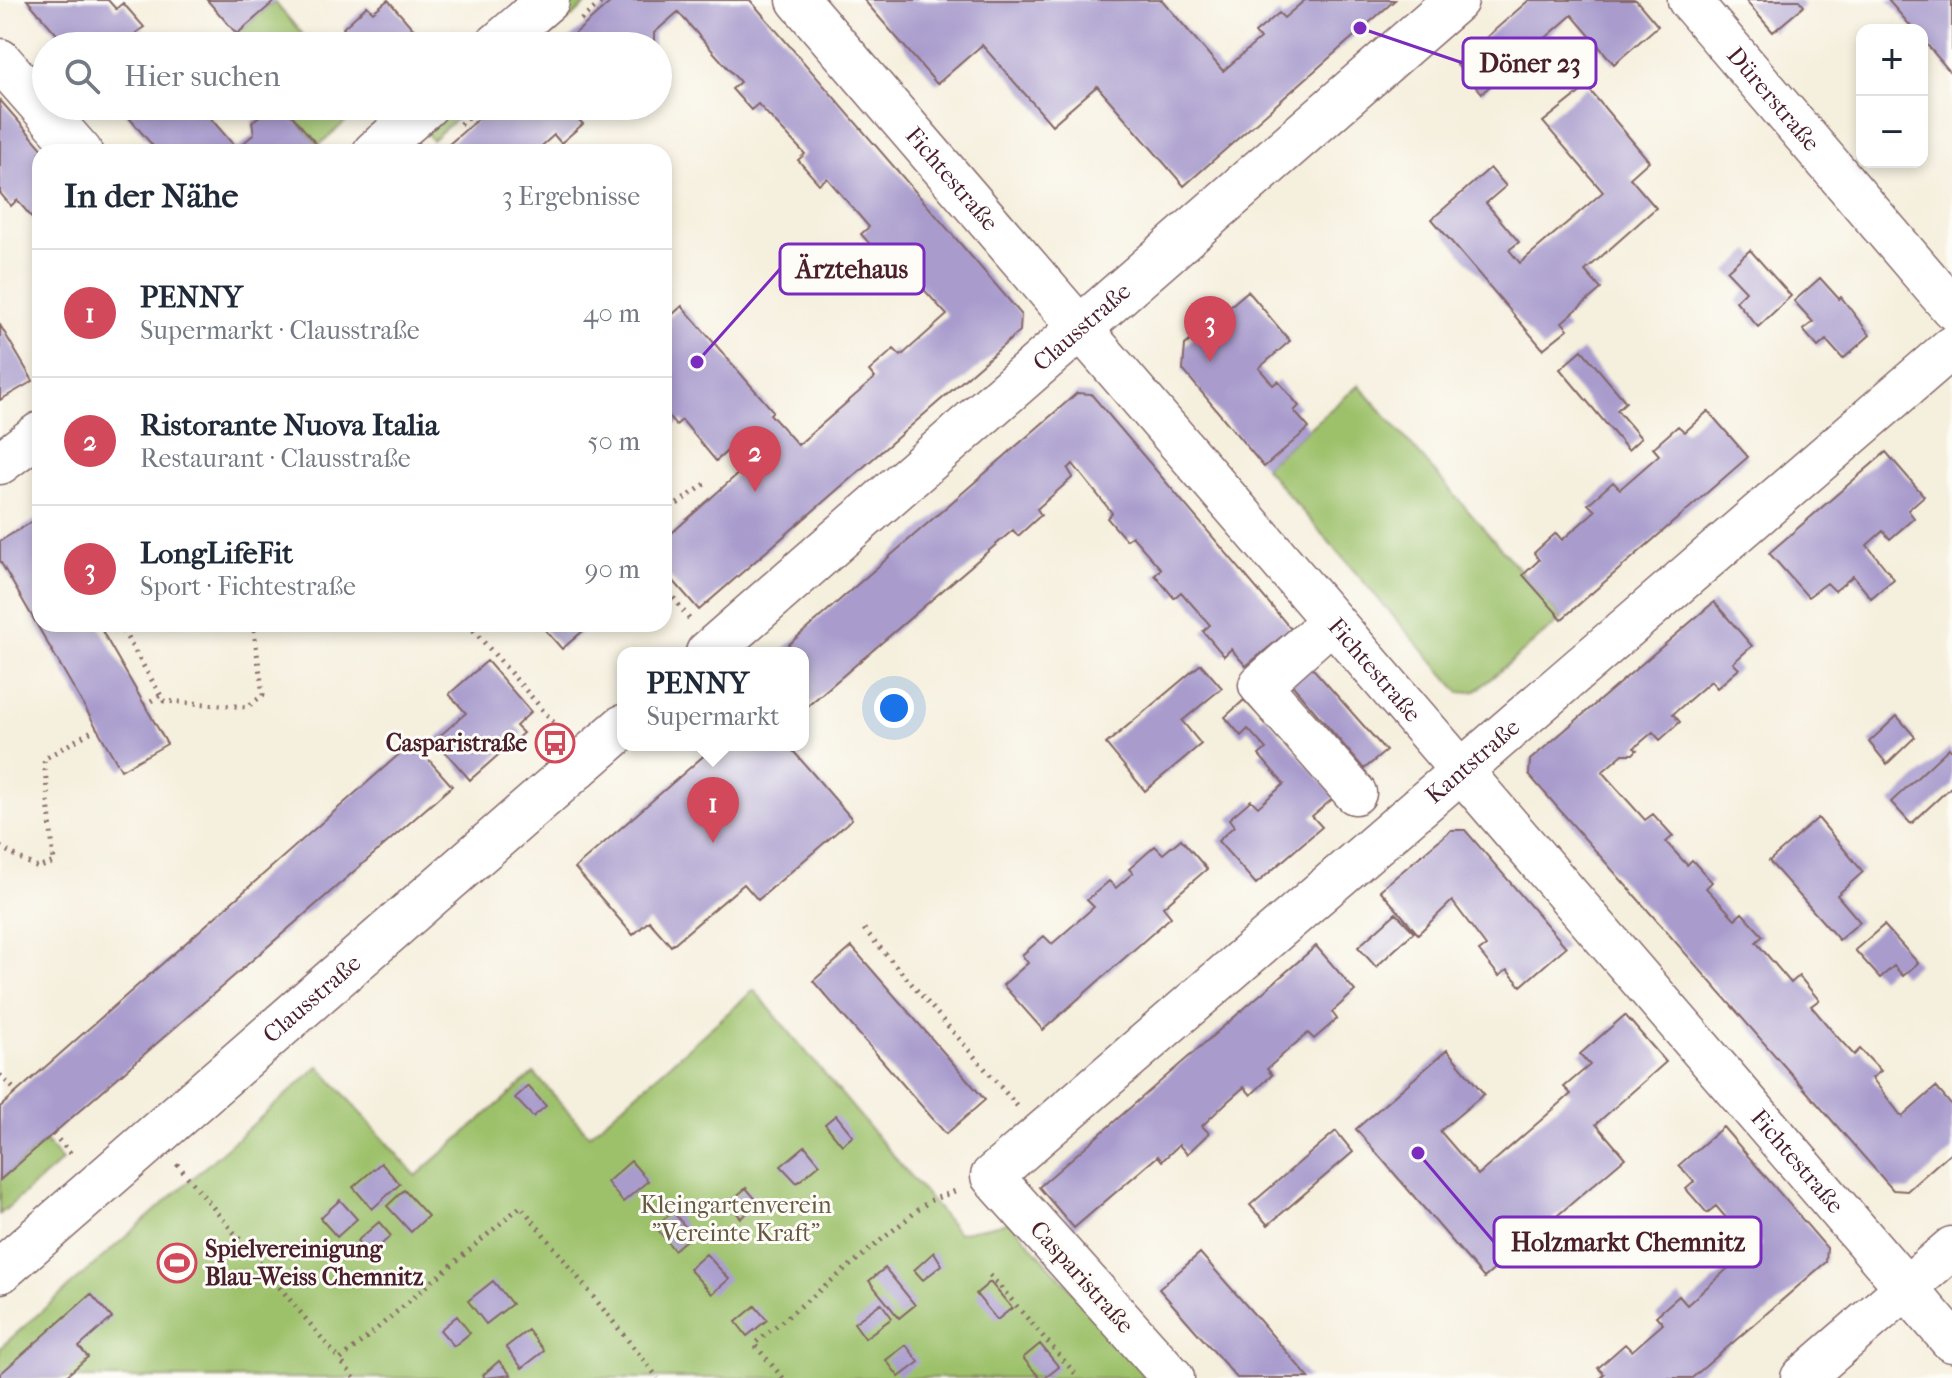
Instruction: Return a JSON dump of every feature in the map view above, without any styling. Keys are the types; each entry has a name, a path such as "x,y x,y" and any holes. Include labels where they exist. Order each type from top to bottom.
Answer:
{"main road":[{"name":"Clausstraße","path":"715,647 1456,0"},
{"name":"Clausstraße","path":"0,1271 617,732"}],"street":[{"path":"511,32 548,0"},
{"name":"Fichtestraße","path":"798,0 1952,1341"},
{"name":"Dürerstraße","path":"1689,0 1952,308"},
{"path":"0,60 32,96"},
{"path":"53,120 74,144"},
{"path":"383,144 411,120"},
{"name":"Kantstraße","path":"992,1176 1952,347"},
{"path":"0,463 32,439"},
{"path":"1332,621 1260,685 1355,793"},
{"name":"Casparistraße","path":"992,1176 1173,1378"},
{"path":"1802,1378 1952,1248"}],"path":[{"path":"672,507 707,483"},
{"path":"124,632 164,701 247,707 263,695 254,632"},
{"path":"475,632 585,760"},
{"path":"144,705 161,695"},
{"path":"0,847 38,868 54,862 44,759 97,728"},
{"path":"864,929 1041,1133"},
{"path":"0,1075 17,1092"},
{"path":"155,1136 354,1378"},
{"path":"783,1378 754,1344 929,1201 992,1176"},
{"path":"340,1360 521,1206 658,1378"},
{"path":"990,1275 1079,1378"}],"green space":[{"path":"566,0 591,0 555,32 530,32"},
{"path":"274,2 301,32 240,32"},
{"path":"296,120 347,120 320,144 316,144"},
{"path":"430,120 455,120 432,140 422,127"},
{"path":"1359,385 1562,619 1476,691 1460,693 1264,467"},
{"name":"Kleingartenverein \"Vereinte Kraft\"","path":"754,990 958,1233 1011,1222 1149,1378 0,1378 0,1348 319,1066 416,1176 534,1073 589,1135"},
{"path":"45,1141 62,1161 0,1214 0,1180"}],"building":[{"path":"27,0 108,0 116,9 123,3 144,27 137,32 55,32"},
{"path":"207,0 276,0 239,32 235,32"},
{"path":"388,0 416,32 346,32 343,28 367,6 373,12"},
{"path":"613,0 750,0 1021,314 1020,331 699,610 672,579 672,533 750,463 734,445 716,461 682,420 676,425 672,420 672,315 682,306 773,411 770,414 798,445 875,378 869,371 894,349 901,356 947,315 890,252 882,258 861,234 869,227 827,178 819,184 798,160 805,154 758,104 751,110 732,89 740,82 678,12 655,32 577,32"},
{"path":"864,0 1162,0 1223,71 1260,39 1255,33 1279,13 1284,18 1305,0 1395,0 1184,186 1097,86 1052,125 982,45 937,84"},
{"path":"1529,0 1636,0 1658,26 1614,64 1572,15 1482,93 1456,64"},
{"path":"1745,0 1799,0 1804,6 1773,32"},
{"path":"1888,0 1952,0 1952,74 1928,46 1928,24 1909,24"},
{"path":"1587,87 1649,161 1630,178 1656,208 1585,271 1601,289 1562,322 1568,329 1543,349 1432,219 1490,168 1506,186 1486,203 1519,242 1509,250 1520,263 1603,192 1543,122"},
{"path":"0,100 38,144 32,144 32,218 17,200 11,206 0,193"},
{"path":"131,120 212,120 233,144 151,144"},
{"path":"254,120 296,120 316,144 243,144 254,134 252,122"},
{"path":"477,120 579,120 583,124 561,143 554,135 544,144 449,144"},
{"path":"1750,250 1791,296 1758,327 1736,301 1746,291 1727,271"},
{"path":"1820,278 1839,299 1841,297 1870,335 1843,359 1826,340 1818,347 1803,330 1813,322 1794,301"},
{"path":"1248,291 1290,341 1259,368 1273,385 1278,381 1299,406 1294,411 1309,428 1264,467 1183,370 1185,345"},
{"path":"0,325 32,382 0,400"},
{"path":"1582,350 1626,402 1617,410 1641,438 1628,450 1560,369"},
{"path":"1077,393 1091,394 1291,629 1246,666 1231,649 1224,656 1203,631 1210,625 1181,592 1174,598 1155,575 1161,569 1132,536 1126,540 1107,518 1112,513 1073,464 1068,469 1073,477 1037,509 1041,515 1018,536 1013,530 809,705 809,647 786,647"},
{"path":"1708,411 1748,457 1562,619 1523,575 1539,560 1534,553 1556,533 1562,540 1595,511 1588,504 1613,482 1620,489 1659,455 1653,448 1678,426 1685,432"},
{"path":"1886,452 1924,496 1908,510 1914,518 1890,539 1883,531 1867,545 1894,579 1871,598 1853,576 1835,591 1827,583 1808,597 1769,553"},
{"path":"32,522 32,616 0,561 0,541"},
{"path":"1714,602 1752,646 1733,663 1739,669 1717,688 1711,681 1673,714 1680,722 1660,740 1653,732 1634,748 1637,750 1633,754 1623,754 1602,772 1645,820 1653,814 1673,836 1666,842 1687,865 1692,860 1712,882 1706,888 1735,919 1742,913 1763,936 1756,942 1791,983 1799,976 1819,1000 1811,1006 1832,1031 1854,1055 1860,1049 1881,1071 1872,1078 1902,1117 1936,1087 1952,1106 1952,1151 1907,1191 1893,1190 1529,775 1530,760"},
{"path":"41,632 103,632 167,744 121,770"},
{"path":"547,632 582,632 562,649"},
{"path":"487,661 531,712 516,726 523,733 470,780 435,740 466,713 449,694"},
{"path":"1308,663 1386,751 1364,769 1288,680"},
{"path":"1201,664 1222,688 1182,721 1201,744 1145,791 1106,744"},
{"path":"1244,700 1261,718 1264,715 1335,797 1312,816 1322,827 1256,884 1218,841 1234,826 1229,819 1251,800 1258,807 1284,784 1259,755 1266,749 1248,729 1241,736 1225,717"},
{"path":"1897,716 1915,737 1887,764 1869,742"},
{"path":"413,742 452,786 0,1180 0,1107"},
{"path":"1949,748 1952,752 1952,786 1911,824 1891,802"},
{"path":"709,751 793,751 852,819 758,900 744,884 671,946 649,921 633,935 575,868"},
{"path":"1818,818 1863,872 1837,895 1860,922 1839,940 1769,861"},
{"path":"1451,830 1465,830 1566,947 1521,986 1507,970 1499,976 1479,951 1486,946 1452,901 1418,934 1380,890"},
{"path":"1181,839 1207,869 1163,907 1171,917 1043,1030 1003,985 1028,963 1022,955 1044,936 1052,944 1094,907 1087,900 1109,881 1116,888 1133,873 1129,869 1155,846 1163,854"},
{"path":"1396,913 1414,932 1376,967 1358,947"},
{"path":"1884,925 1918,963 1903,976 1894,966 1880,978 1855,950"},
{"path":"1316,946 1355,991 1332,1012 1337,1019 1314,1039 1308,1033 1289,1049 1267,1069 1272,1075 1251,1095 1244,1087 1227,1102 1202,1126 1209,1133 1187,1154 1179,1145 1162,1161 1158,1156 1074,1228 1039,1187"},
{"path":"852,947 985,1100 946,1134 813,981"},
{"path":"1625,1015 1666,1062 1596,1124 1625,1158 1484,1278 1356,1129 1447,1050 1484,1094 1440,1131 1478,1175 1571,1094 1564,1087 1590,1065 1580,1054"},
{"path":"528,1086 546,1106 533,1117 515,1098"},
{"path":"836,1115 853,1136 842,1145 825,1124"},
{"path":"1723,1127 1827,1248 1826,1262 1692,1378 1600,1378 1604,1374 1598,1368 1625,1344 1632,1351 1663,1324 1656,1316 1679,1296 1687,1305 1744,1254 1750,1254 1761,1245 1758,1241 1744,1239 1716,1206 1707,1213 1686,1189 1694,1182 1679,1165"},
{"path":"1336,1131 1353,1152 1268,1225 1250,1205"},
{"path":"805,1146 820,1164 797,1183 781,1166"},
{"path":"631,1161 648,1181 623,1202 607,1182"},
{"path":"381,1163 400,1184 372,1209 353,1187"},
{"path":"746,1188 759,1203 741,1218 728,1203"},
{"path":"404,1190 428,1216 411,1232 387,1206"},
{"path":"340,1200 357,1219 337,1237 320,1218"},
{"path":"673,1212 692,1235 674,1250 655,1226"},
{"path":"379,1222 391,1236 369,1255 357,1241"},
{"path":"934,1252 942,1265 923,1280 914,1270"},
{"path":"1200,1253 1309,1378 1237,1378 1159,1289"},
{"path":"706,1254 729,1279 712,1294 689,1269"},
{"path":"885,1268 915,1305 899,1318 869,1281"},
{"path":"493,1281 512,1304 486,1324 468,1301"},
{"path":"990,1282 1012,1308 997,1320 976,1294"},
{"path":"91,1294 112,1318 79,1347 88,1357 64,1378 1,1378 0,1374"},
{"path":"881,1303 892,1318 865,1338 854,1323"},
{"path":"755,1306 767,1320 747,1336 736,1322"},
{"path":"457,1316 470,1333 454,1346 440,1330"},
{"path":"528,1330 544,1351 522,1368 506,1347"},
{"path":"1040,1344 1059,1367 1045,1378 1040,1378 1023,1358"},
{"path":"906,1345 919,1362 899,1377 886,1360"},
{"path":"499,1361 511,1375 485,1378 483,1375"}],"place":[{"name":"Döner 23","path":"1360,28"},
{"name":"Ärztehaus","path":"697,362"},
{"name":"LongLifeFit","path":"1210,362"},
{"name":"Ristorante Nuova Italia","path":"755,492"},
{"name":"Casparistraße","path":"555,743"},
{"name":"PENNY","path":"713,843"},
{"name":"Holzmarkt Chemnitz","path":"1418,1153"},
{"name":"Spielvereinigung Blau-Weiss Chemnitz","path":"177,1263"}]}
